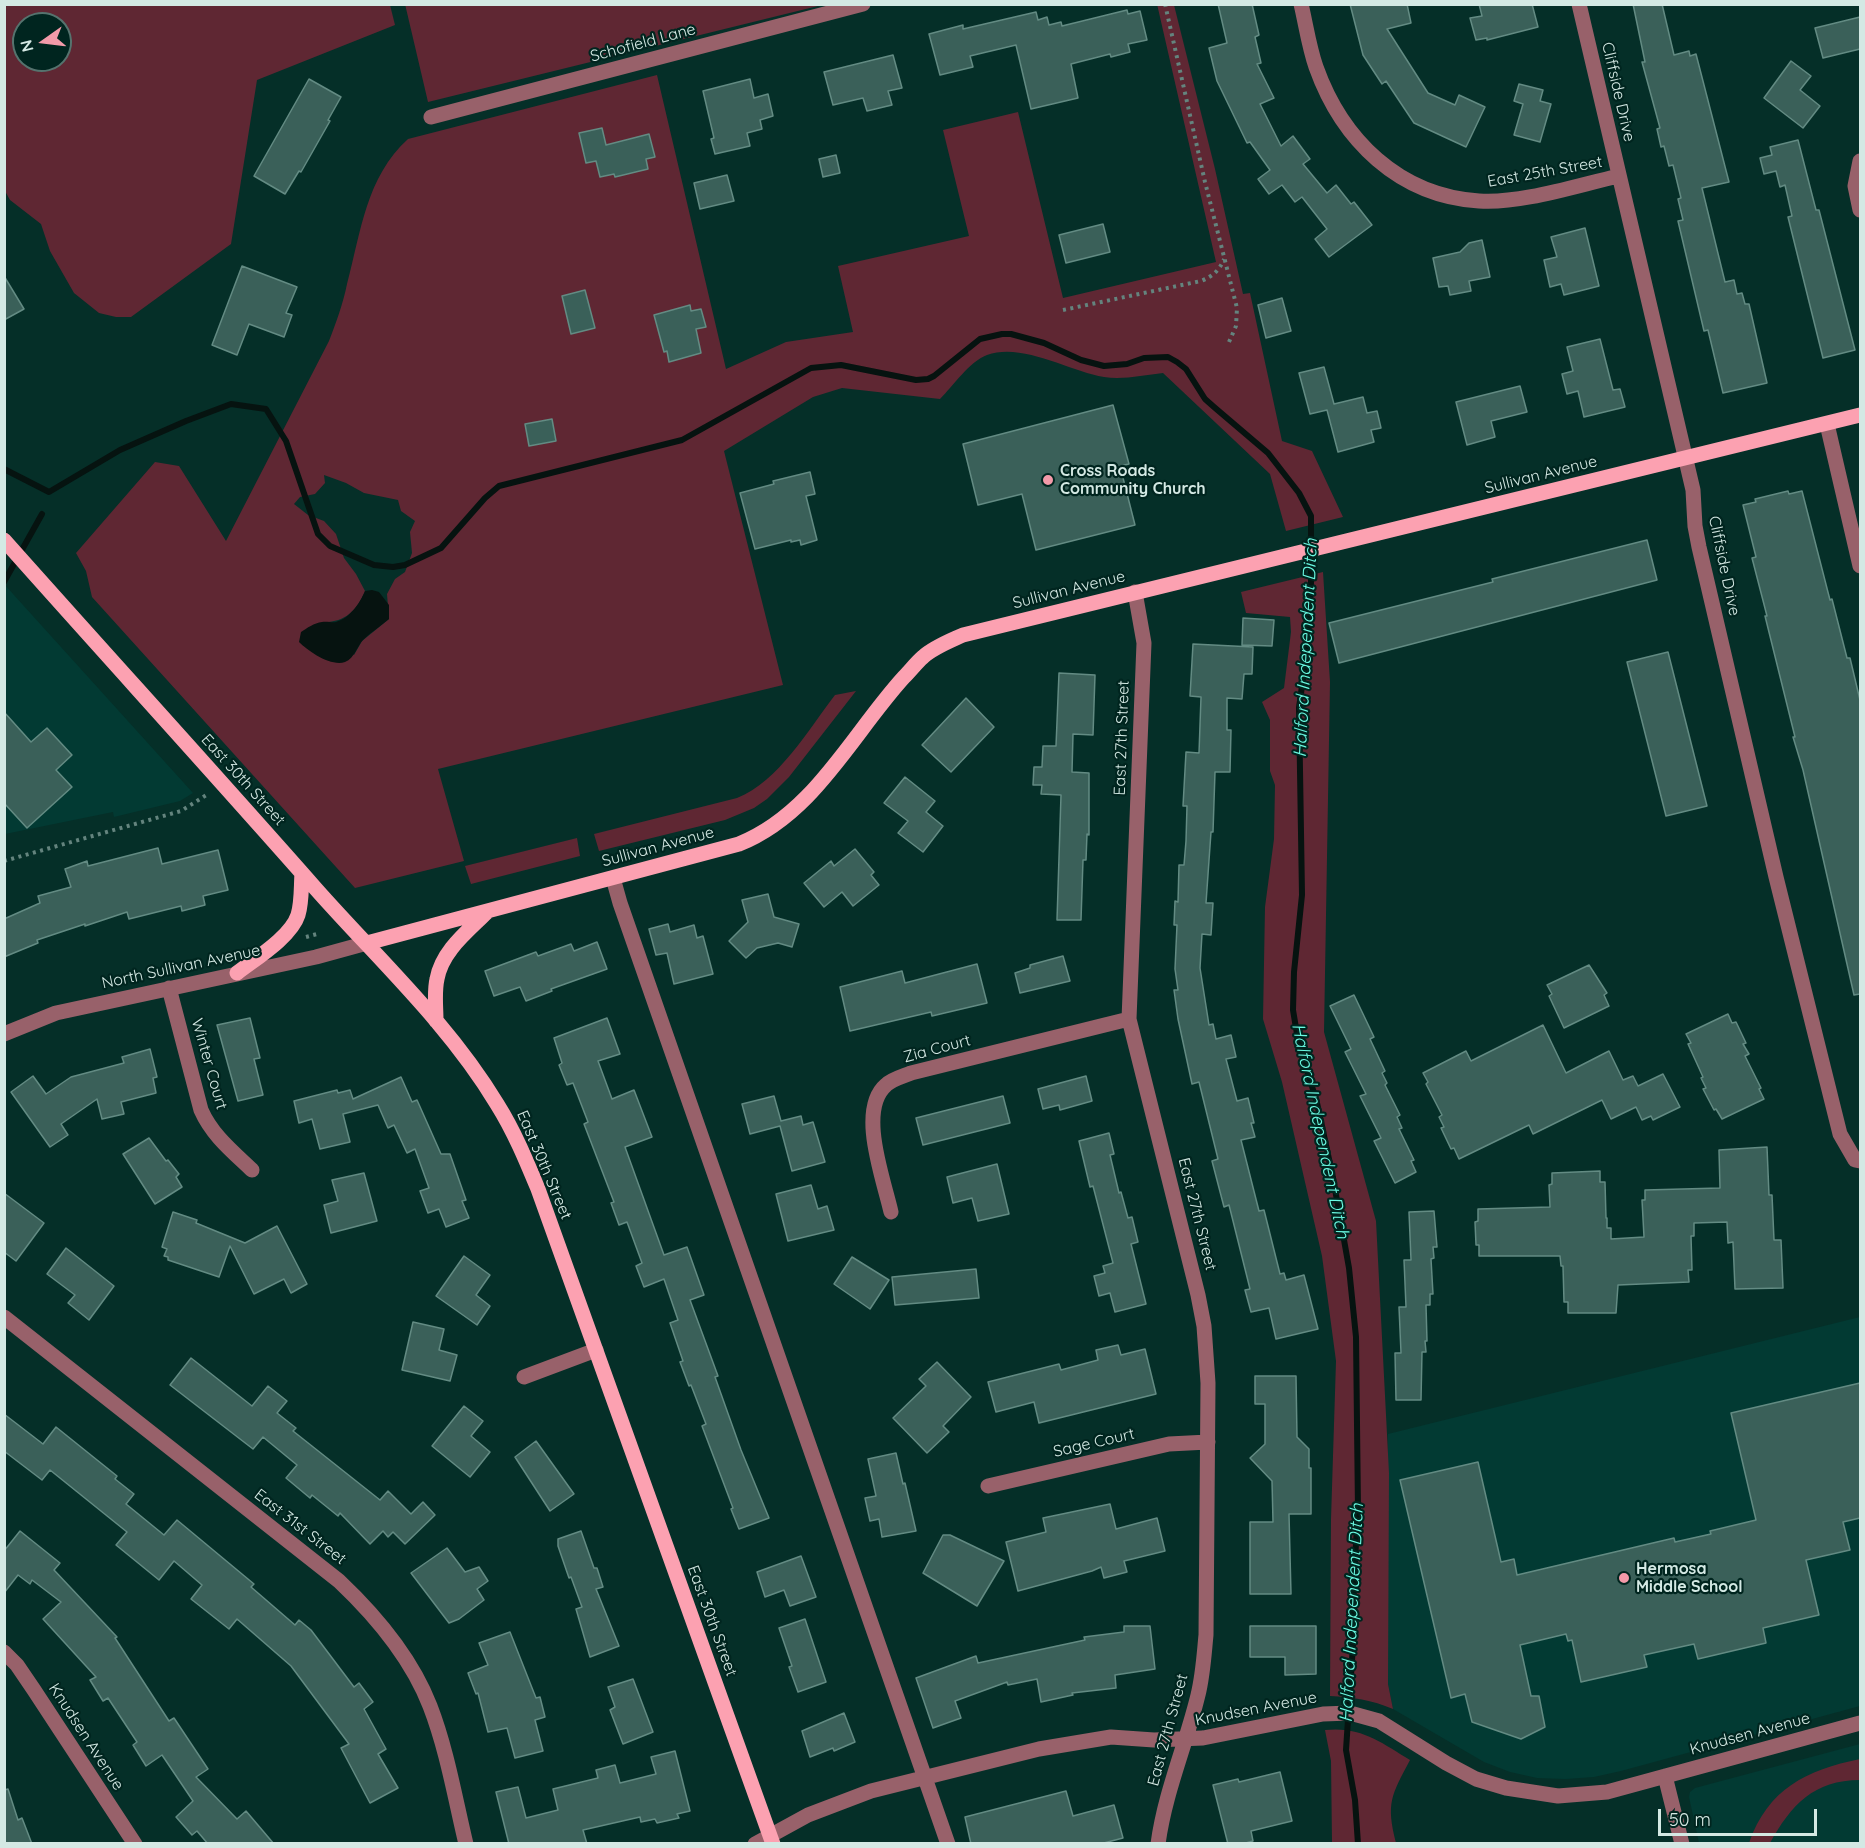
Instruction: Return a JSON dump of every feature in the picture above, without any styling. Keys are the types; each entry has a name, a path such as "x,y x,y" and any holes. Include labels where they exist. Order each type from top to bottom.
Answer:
{"main road":[{"name":"Sullivan Avenue","path":"367,943 739,844 770,829 808,797 893,689 923,656 963,635 1860,415"},
{"name":"East 30th Street","path":"4,540 367,943 436,1021 479,1075 514,1135 538,1190 772,1840"},
{"path":"237,974 283,937 294,925 299,906 302,873"},
{"path":"436,1021 436,979 441,964 450,949 488,911"}],"street":[{"name":"Schofield Lane","path":"431,117 863,4"},
{"name":"East 25th Street","path":"1301,4 1315,65 1332,105 1362,147 1410,182 1430,191 1480,201 1529,196 1619,176"},
{"name":"Cliffside Drive","path":"1579,4 1693,490 1699,547 1776,877 1840,1134 1855,1160 1860,1161"},
{"path":"1860,161 1855,186 1860,210"},
{"path":"1827,424 1860,566"},
{"name":"East 27th Street","path":"1136,592 1144,644 1129,1019 1198,1295 1206,1351 1208,1442 1206,1635 1198,1695 1184,1740 1158,1844"},
{"path":"612,878 948,1844"},
{"name":"North Sullivan Avenue","path":"4,1034 56,1013 367,943"},
{"name":"Winter Court","path":"169,988 204,1116 213,1133 252,1170"},
{"name":"Zia Court","path":"891,1212 872,1133 872,1108 885,1085 911,1073 1129,1019"},
{"name":"East 31st Street","path":"4,1317 339,1581 364,1605 400,1650 418,1679 430,1706 466,1844"},
{"path":"524,1377 596,1350"},
{"name":"Sage Court","path":"988,1486 1169,1444 1208,1442"},
{"name":"Knudsen Avenue","path":"4,1652 17,1665 135,1844"},
{"name":"Knudsen Avenue","path":"755,1844 772,1840 808,1815 837,1803 926,1776 1096,1738 1184,1740 1232,1734 1307,1716 1350,1713 1379,1721 1476,1779 1515,1790 1558,1796 1606,1792 1860,1723"},
{"path":"1665,1776 1682,1844"}],"path":[{"path":"1165,4 1236,308 1236,326 1230,342"},
{"path":"1063,310 1201,281 1213,276 1224,259"},
{"path":"4,861 181,811 224,784"},
{"path":"306,937 317,934"}],"shaded area":[{"path":"405,4 822,4 822,5 428,102"},
{"path":"1157,4 1174,5 1243,294 1250,293 1282,441 1312,451 1343,517 1286,531 1270,474 1163,373 1111,378 1090,374 1030,355 1001,352 980,358 940,399 842,388 813,397 724,451 783,685 438,769 464,861 355,888 92,597 86,571 76,553 155,462 179,466 226,541 329,341 341,306 361,225 374,188 394,154 408,139 657,75 726,369 786,342 853,332 838,266 969,236 943,130 1018,112 1063,298 1216,262","holes":["324,475 364,493 398,500 401,511 415,521 410,532 412,553 405,572 395,579 387,594 389,619 362,641 354,655 322,622 337,620 349,614 354,610 365,591 344,558 336,534 324,521 308,515 294,504 300,497 315,494 325,483"]},
{"path":"4,5 390,5 395,25 257,80 231,244 131,317 116,317 99,313 74,293 50,251 41,224 10,200 5,191"},
{"path":"1323,572 1330,682 1324,1032 1376,1221 1389,1473 1388,1684 1393,1709 1377,1703 1330,1696 1331,1519 1336,1361 1322,1256 1282,1082 1263,1019 1265,907 1274,839 1275,785 1270,771 1270,720 1262,702 1284,688 1291,632 1290,617 1246,613 1241,592"},
{"path":"4,584 193,793 180,801 114,817 113,812 5,834 4,603 6,594"},
{"path":"365,591 379,592 389,605 389,619 363,640 348,660 339,663 327,660 314,654 299,642 301,632 319,623 341,620 354,610"},
{"path":"856,691 789,777 767,799 754,808 725,820 599,851 594,834 737,798 752,790 766,780 792,753 835,695"},
{"path":"577,838 580,856 471,884 465,866"},
{"name":"Hermosa Middle School","path":"1860,1317 1860,1706 1621,1771 1594,1777 1566,1779 1537,1778 1510,1772 1484,1762 1393,1709 1388,1684 1388,1434"},
{"path":"1338,1729 1360,1733 1410,1760 1392,1800 1391,1818 1396,1843 1332,1843 1331,1761 1325,1730"},
{"path":"1860,1744 1860,1843 1699,1843 1689,1797 1690,1792 1695,1788"},
{"path":"1860,1759 1860,1780 1829,1784 1817,1790 1806,1797 1786,1817 1770,1843 1749,1843 1757,1824 1767,1809 1791,1785 1823,1769"}],"building":[{"path":"1218,4 1252,4 1259,35 1255,37 1261,63 1257,64 1274,98 1260,104 1281,146 1293,136 1310,159 1303,164 1327,193 1336,185 1351,204 1354,202 1372,225 1329,257 1315,239 1327,229 1302,197 1295,202 1282,185 1269,194 1258,179 1270,170 1250,142 1247,143 1217,81 1209,48 1227,43"},
{"path":"1350,4 1407,4 1411,23 1387,29 1428,93 1455,105 1459,95 1485,107 1466,147 1414,123 1386,81 1382,84 1363,55"},
{"path":"1479,4 1532,4 1538,27 1487,40 1487,38 1476,40 1470,18 1482,16"},
{"path":"1633,4 1662,4 1674,55 1689,51 1690,56 1696,54 1729,182 1702,188 1725,282 1734,280 1737,294 1742,293 1745,304 1749,304 1767,383 1723,393 1708,330 1704,331 1678,221 1683,220 1678,199 1681,198 1673,165 1669,166 1664,146 1661,147 1657,129 1660,128 1642,62 1645,62"},
{"path":"1127,10 1128,14 1140,11 1147,40 1128,44 1130,52 1111,57 1110,54 1071,64 1078,98 1031,109 1016,45 970,56 973,67 940,75 929,34 963,25 963,29 1036,12 1038,20 1047,17 1049,25 1061,22 1062,26"},
{"path":"1860,17 1860,49 1823,58 1815,28"},
{"path":"893,55 902,88 888,91 892,105 867,111 863,98 833,105 824,72"},
{"path":"1791,61 1811,76 1800,90 1820,106 1803,128 1764,98"},
{"path":"309,79 341,97 301,172 299,171 285,194 254,176"},
{"path":"750,79 754,98 768,94 773,116 760,120 762,129 747,133 750,146 715,154 711,139 714,138 703,91"},
{"path":"1519,84 1543,90 1540,101 1551,104 1540,142 1514,135 1523,104 1514,101"},
{"path":"602,128 606,145 649,134 655,157 646,159 648,169 615,177 614,174 600,177 596,161 586,163 579,133"},
{"path":"1798,140 1816,210 1819,210 1855,350 1823,358 1788,217 1792,216 1785,185 1780,187 1776,171 1764,174 1760,158 1772,155 1770,147"},
{"path":"836,155 840,173 823,177 819,159"},
{"path":"727,175 734,201 700,209 694,183"},
{"path":"1103,224 1110,252 1066,263 1059,235"},
{"path":"1585,228 1599,286 1564,295 1561,284 1550,287 1544,260 1557,257 1551,237"},
{"path":"1482,240 1490,277 1469,281 1471,291 1450,295 1448,286 1439,287 1433,258 1460,252 1469,243"},
{"path":"242,266 297,287 286,313 292,315 284,337 249,324 237,355 212,345"},
{"path":"4,276 24,309 4,320"},
{"path":"585,290 595,328 571,334 562,296"},
{"path":"1282,298 1291,331 1266,338 1258,305"},
{"path":"690,305 691,311 701,309 706,327 696,329 701,353 669,362 654,315"},
{"path":"1600,339 1613,390 1620,389 1625,407 1584,417 1578,391 1567,394 1562,374 1573,371 1567,347"},
{"path":"1324,367 1334,404 1363,397 1367,413 1377,411 1381,428 1371,430 1374,442 1338,452 1327,410 1310,414 1299,373"},
{"path":"1520,386 1527,412 1491,421 1495,437 1467,445 1456,402"},
{"name":"Cross Roads Community Church","path":"1113,405 1129,464 1120,466 1135,525 1036,550 1022,494 978,505 963,444"},
{"path":"552,419 556,441 529,446 525,424"},
{"path":"810,472 815,494 806,496 817,540 801,545 800,540 791,542 791,540 755,549 740,493 774,484 773,481"},
{"path":"1788,491 1789,494 1802,491 1830,600 1832,599 1847,658 1850,658 1860,700 1860,994 1854,995 1765,616 1767,616 1752,558 1756,557 1743,505 1756,502 1755,499"},
{"path":"1647,540 1657,580 1339,663 1329,623"},
{"path":"1243,618 1274,620 1272,646 1242,645"},
{"path":"1193,644 1253,647 1252,674 1244,674 1242,699 1227,698 1227,730 1231,730 1230,772 1215,772 1213,832 1211,832 1206,903 1213,903 1211,935 1202,934 1200,968 1209,1025 1213,1024 1216,1039 1231,1035 1236,1057 1226,1059 1237,1101 1248,1098 1255,1137 1241,1140 1259,1211 1264,1210 1280,1274 1284,1273 1286,1280 1304,1275 1318,1329 1276,1339 1269,1308 1251,1312 1245,1290 1250,1289 1229,1205 1224,1207 1212,1161 1218,1159 1199,1082 1192,1084 1174,990 1178,990 1175,969 1177,925 1174,925 1175,901 1178,902 1179,865 1184,865 1186,841 1187,806 1183,806 1186,752 1199,753 1201,697 1190,696"},
{"path":"1668,652 1707,806 1666,816 1627,662"},
{"path":"1059,673 1095,675 1093,735 1073,734 1072,772 1089,773 1089,835 1087,834 1086,860 1083,860 1081,920 1057,920 1061,795 1041,794 1042,785 1033,785 1034,767 1042,767 1043,746 1056,746"},
{"path":"966,698 994,727 951,772 922,745"},
{"path":"4,712 31,742 47,728 72,755 56,770 72,787 27,828 4,803"},
{"path":"905,777 935,801 926,812 943,826 923,852 898,833 908,821 884,803"},
{"path":"158,848 162,864 218,850 228,890 203,896 205,905 182,911 181,906 129,919 127,912 85,926 85,924 37,940 38,943 4,957 4,919 40,903 38,896 71,887 65,869 87,861 88,866"},
{"path":"855,849 874,872 871,875 879,885 853,906 842,892 824,907 804,883 831,861 834,866"},
{"path":"768,894 774,917 799,924 792,947 778,943 757,948 746,958 729,941 748,922 742,900"},
{"path":"668,924 670,932 694,925 697,938 703,936 713,974 674,984 667,953 656,955 649,929"},
{"path":"597,942 607,969 551,989 552,991 526,1001 520,987 494,996 485,971 536,952 538,956 571,944 574,951"},
{"path":"1063,956 1070,981 1020,993 1015,973 1030,968 1030,965"},
{"path":"977,964 987,1003 932,1016 931,1012 850,1031 840,987 902,971 905,983"},
{"path":"1589,965 1607,993 1604,995 1609,1006 1564,1028 1549,996 1552,994 1547,985"},
{"path":"1354,995 1374,1037 1370,1039 1385,1071 1382,1073 1387,1083 1385,1085 1400,1115 1397,1117 1402,1128 1399,1129 1414,1160 1411,1161 1416,1172 1395,1183 1374,1141 1381,1138 1360,1096 1366,1094 1345,1052 1351,1049 1330,1006"},
{"path":"1728,1014 1732,1023 1736,1022 1746,1043 1743,1044 1749,1054 1745,1056 1764,1099 1722,1119 1716,1109 1714,1110 1703,1089 1706,1088 1701,1078 1703,1077 1688,1044 1691,1043 1686,1034"},
{"path":"250,1018 260,1058 254,1059 263,1095 238,1101 217,1025"},
{"path":"607,1018 620,1054 598,1061 612,1099 634,1090 652,1137 625,1147 664,1255 687,1247 704,1295 690,1300 718,1376 715,1377 741,1450 769,1518 739,1529 702,1426 706,1424 680,1362 683,1361 670,1323 678,1320 664,1279 644,1287 636,1266 642,1263 627,1222 619,1225 611,1203 614,1202 584,1124 588,1122 573,1083 567,1085 559,1065 562,1063 554,1038"},
{"path":"1543,1025 1566,1073 1609,1051 1623,1080 1633,1076 1638,1086 1663,1074 1680,1107 1653,1120 1651,1116 1642,1120 1636,1107 1611,1119 1602,1100 1533,1134 1529,1125 1459,1159 1454,1148 1451,1149 1441,1128 1444,1127 1439,1117 1442,1115 1426,1084 1428,1082 1423,1073 1466,1051 1471,1061"},
{"path":"150,1049 157,1077 153,1078 156,1093 121,1102 124,1114 102,1119 97,1099 61,1124 68,1135 50,1147 11,1092 33,1076 46,1094 71,1077 124,1063 122,1057"},
{"path":"1086,1076 1092,1101 1060,1110 1059,1105 1043,1109 1038,1089"},
{"path":"401,1077 412,1102 417,1100 441,1154 450,1154 466,1200 462,1201 469,1218 446,1227 439,1209 428,1213 420,1191 429,1188 415,1149 407,1153 394,1125 388,1128 378,1105 343,1114 350,1142 320,1149 312,1119 299,1123 294,1101 337,1090 338,1093 350,1090 353,1099"},
{"path":"774,1096 781,1121 801,1116 803,1125 813,1122 825,1162 792,1171 780,1126 750,1134 742,1104"},
{"path":"1003,1096 1010,1123 923,1145 916,1118"},
{"path":"1109,1133 1114,1154 1110,1155 1119,1193 1121,1192 1128,1218 1132,1217 1138,1242 1131,1244 1146,1304 1115,1312 1110,1293 1099,1296 1094,1276 1105,1273 1103,1266 1113,1263 1079,1141"},
{"path":"149,1138 179,1174 176,1177 182,1187 155,1204 123,1154"},
{"path":"1767,1147 1774,1240 1781,1240 1783,1288 1735,1289 1733,1242 1728,1243 1727,1222 1694,1223 1694,1236 1691,1236 1692,1270 1688,1270 1689,1282 1618,1285 1616,1313 1568,1313 1568,1302 1564,1302 1563,1266 1561,1266 1560,1256 1479,1256 1475,1222 1478,1221 1478,1209 1550,1207 1549,1185 1552,1184 1552,1173 1600,1171 1600,1182 1605,1182 1607,1228 1611,1228 1611,1239 1644,1237 1642,1200 1645,1200 1645,1190 1720,1188 1719,1150"},
{"path":"997,1164 1009,1214 978,1221 972,1198 953,1203 947,1177"},
{"path":"364,1173 377,1221 331,1233 324,1205 338,1201 332,1180"},
{"path":"811,1185 818,1209 827,1206 834,1230 788,1241 776,1194"},
{"path":"4,1193 44,1223 16,1261 4,1252"},
{"path":"1434,1211 1437,1247 1433,1247 1434,1258 1431,1259 1433,1294 1430,1294 1430,1305 1426,1305 1427,1341 1425,1341 1426,1352 1422,1352 1421,1400 1396,1400 1395,1353 1401,1353 1399,1307 1406,1307 1404,1260 1411,1260 1409,1212"},
{"path":"173,1212 197,1220 196,1223 245,1243 277,1226 307,1284 291,1293 284,1279 254,1294 230,1246 219,1277 168,1260 168,1257 164,1256 167,1249 162,1247"},
{"path":"66,1248 114,1286 89,1320 68,1303 75,1295 47,1274"},
{"path":"464,1256 490,1275 476,1295 490,1306 477,1325 436,1296"},
{"path":"852,1257 889,1280 870,1309 834,1284"},
{"path":"976,1269 979,1298 895,1305 892,1277"},
{"path":"413,1322 444,1329 439,1350 457,1355 450,1381 402,1370"},
{"path":"1118,1345 1121,1355 1145,1349 1156,1394 1039,1423 1034,1402 996,1412 988,1382 1059,1364 1061,1370 1098,1360 1096,1350"},
{"path":"191,1358 252,1406 268,1386 287,1401 277,1413 296,1428 293,1431 380,1500 388,1491 411,1514 423,1502 435,1515 405,1544 393,1532 388,1537 383,1531 370,1544 340,1513 338,1516 312,1495 310,1498 286,1478 297,1465 263,1437 253,1449 170,1385"},
{"path":"937,1362 971,1397 943,1426 949,1432 927,1453 893,1418 926,1386 919,1379"},
{"path":"1255,1376 1296,1376 1297,1437 1309,1449 1311,1514 1289,1514 1291,1594 1250,1594 1250,1522 1273,1522 1272,1481 1250,1458 1265,1444 1265,1404 1255,1404"},
{"path":"1860,1383 1860,1518 1843,1522 1850,1550 1806,1560 1819,1615 1763,1628 1766,1643 1698,1659 1694,1644 1644,1655 1647,1667 1581,1682 1572,1640 1568,1641 1566,1634 1520,1645 1531,1696 1539,1696 1545,1727 1521,1739 1472,1722 1465,1694 1451,1698 1400,1480 1478,1462 1501,1562 1514,1559 1517,1575 1674,1538 1675,1542 1756,1520 1731,1413"},
{"path":"464,1406 483,1421 471,1436 490,1452 470,1477 432,1446"},
{"path":"4,1414 43,1444 56,1427 117,1476 115,1479 134,1494 126,1504 164,1535 177,1520 254,1584 251,1587 295,1625 299,1620 311,1630 354,1687 359,1683 373,1702 364,1709 386,1749 378,1754 398,1788 370,1803 341,1748 349,1744 291,1666 237,1619 229,1629 191,1599 202,1585 174,1561 159,1580 116,1545 127,1532 50,1470 42,1480 4,1451"},
{"path":"536,1441 574,1494 550,1511 515,1457"},
{"path":"896,1453 916,1531 882,1537 879,1519 870,1521 865,1498 876,1496 868,1459"},
{"path":"1110,1504 1116,1529 1157,1518 1165,1551 1124,1561 1127,1572 1104,1578 1101,1567 1018,1591 1006,1542 1046,1532 1043,1518"},
{"path":"20,1531 60,1563 54,1570 117,1637 115,1638 169,1721 174,1718 208,1769 196,1777 237,1819 246,1811 274,1844 208,1844 197,1831 192,1835 176,1817 193,1801 162,1755 146,1766 133,1745 137,1742 108,1698 103,1701 90,1680 96,1677 43,1619 61,1602 32,1580 30,1584 18,1575 4,1593 4,1551"},
{"path":"581,1531 603,1587 596,1589 619,1646 590,1657 576,1609 582,1607 558,1546 558,1539"},
{"path":"943,1535 950,1535 1004,1561 977,1606 923,1573"},
{"path":"447,1548 465,1572 479,1567 488,1581 477,1589 484,1600 459,1619 449,1623 411,1573"},
{"path":"801,1556 816,1597 790,1606 784,1590 765,1597 757,1572"},
{"path":"805,1619 826,1682 798,1692 779,1628"},
{"path":"1124,1626 1150,1626 1155,1669 1115,1675 1116,1688 1072,1693 1073,1695 1041,1702 1037,1679 1008,1685 1007,1682 955,1701 961,1718 933,1728 916,1678 976,1656 978,1663 1085,1640 1084,1637 1124,1632"},
{"path":"1250,1626 1316,1626 1316,1674 1285,1675 1285,1657 1250,1657"},
{"path":"510,1632 536,1698 540,1697 545,1717 535,1720 543,1751 515,1758 507,1728 488,1732 478,1693 476,1694 468,1673 488,1665 479,1643"},
{"path":"633,1679 653,1732 623,1744 610,1710 615,1707 608,1687"},
{"path":"844,1713 855,1742 834,1751 833,1748 810,1757 802,1731"},
{"path":"675,1751 690,1811 677,1814 679,1818 657,1823 655,1819 641,1822 640,1817 583,1830 587,1844 509,1844 496,1792 518,1787 526,1818 558,1810 553,1789 598,1778 596,1770 615,1765 620,1783 656,1774 651,1757"},
{"path":"1280,1772 1292,1821 1251,1831 1253,1841 1228,1844 1213,1785 1238,1779 1239,1782"},
{"path":"8,1789 18,1820 22,1818 32,1844 4,1844 4,1790"},
{"path":"1066,1791 1073,1816 1114,1805 1123,1838 1100,1844 971,1844 965,1817"}],"waterway":[{"name":"Halford Independent Ditch","path":"4,469 49,492 120,450 186,421 231,404 266,409 286,441 318,534 330,546 374,565 393,567 405,565 441,548 485,498 499,486 682,440 811,368 841,365 916,380 928,379 980,339 1011,334 1044,343 1081,360 1104,366 1127,364 1144,358 1168,357 1186,369 1205,399 1268,453 1299,493 1311,516 1308,642 1299,708 1302,895 1294,972 1293,1010 1298,1040 1317,1103 1333,1178 1349,1268 1356,1337 1358,1510 1346,1750 1355,1800 1358,1844"},
{"path":"4,582 42,514"}],"place":[{"name":"Cross Roads Community Church","path":"1048,480"},
{"name":"Hermosa Middle School","path":"1624,1578"}]}
